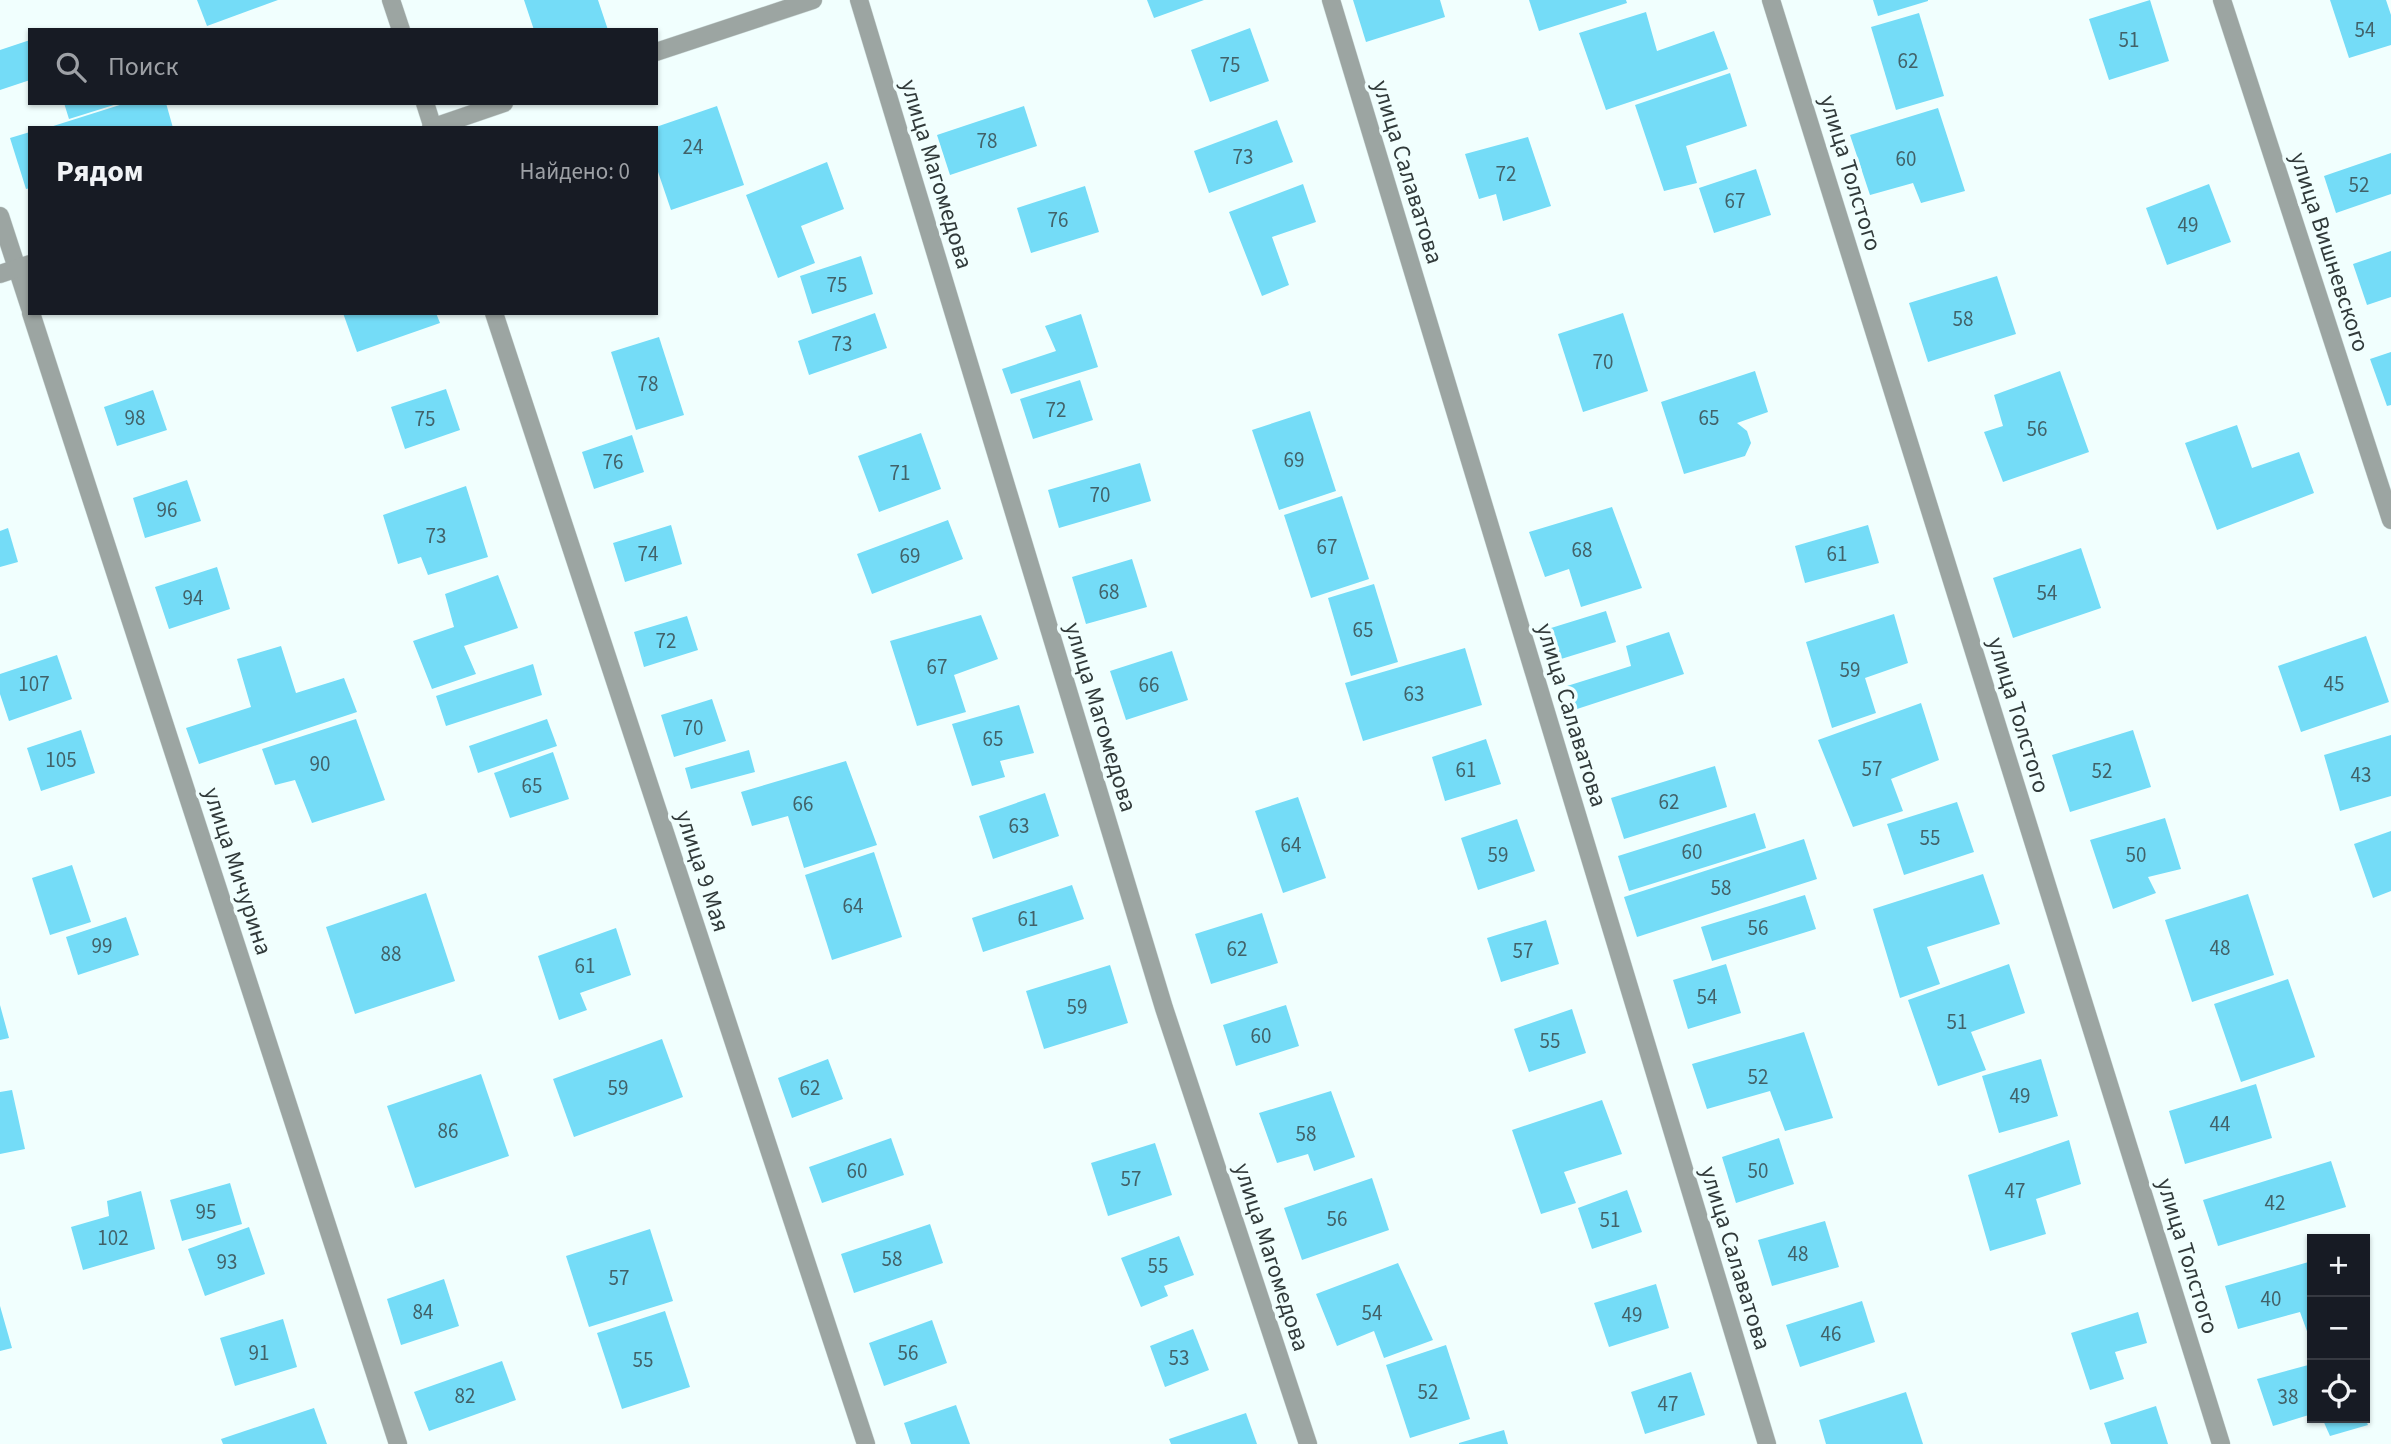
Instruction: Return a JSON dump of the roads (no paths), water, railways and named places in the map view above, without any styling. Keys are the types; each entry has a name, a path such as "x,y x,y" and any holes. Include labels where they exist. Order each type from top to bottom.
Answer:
{"street":[{"path":"391,0 400,28"},
{"path":"658,51 813,0"},
{"name":"улица Магомедова","path":"859,0 1164,1008 1308,1444"},
{"name":"улица Салаватова","path":"1331,0 1767,1444"},
{"name":"улица Толстого","path":"1771,0 2221,1444"},
{"name":"улица Вишневского","path":"2222,0 2391,520"},
{"path":"426,105 431,126"},
{"path":"438,126 498,105"},
{"path":"0,216 28,302"},
{"name":"улица Мичурина","path":"32,315 398,1444"},
{"name":"улица 9 Мая","path":"495,315 866,1444"}]}
